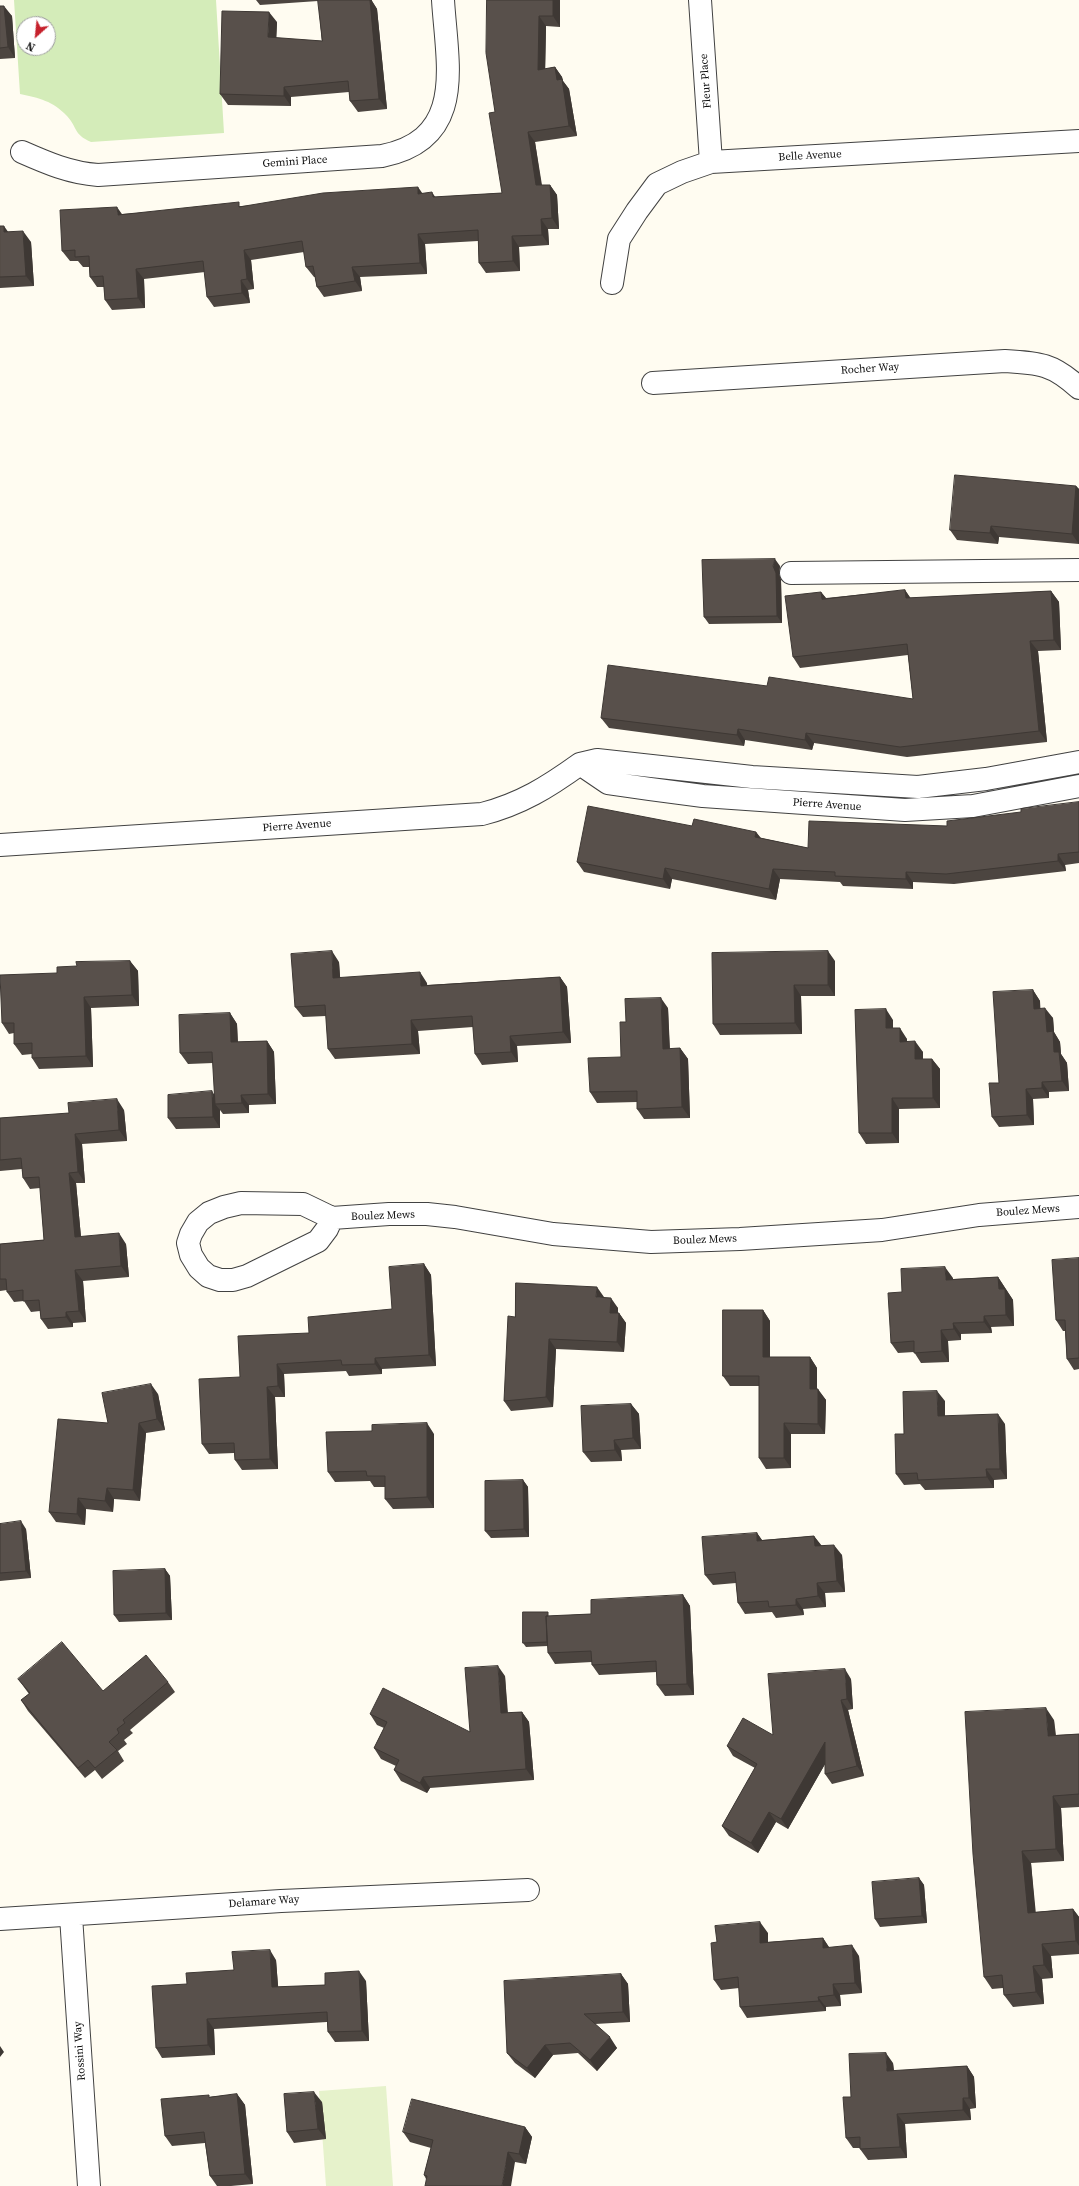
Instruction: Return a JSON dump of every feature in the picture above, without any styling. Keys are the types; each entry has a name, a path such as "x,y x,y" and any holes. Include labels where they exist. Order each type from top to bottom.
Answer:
{"street":[{"name":"Gemini Place","path":"22,152 59,169 98,175 375,156 399,153 414,145 427,135 438,121 445,106 448,75 443,0"},
{"name":"Fleur Place","path":"700,0 711,162"},
{"name":"Belle Avenue","path":"612,283 619,239 657,184 682,172 711,162 1079,141"},
{"name":"Rocher Way","path":"653,383 1006,360 1037,363 1062,373 1079,388"},
{"path":"791,573 1079,570"},
{"name":"Pierre Avenue","path":"0,845 482,814 508,807 551,785 580,764 596,760 752,776 918,786 986,779 1079,762"},
{"name":"Pierre Avenue","path":"580,764 608,783 650,790 703,796 905,810 973,806 1079,786"},
{"name":"Boulez Mews","path":"332,1218 327,1229 318,1241 247,1276 233,1280 220,1280 208,1276 199,1268 191,1255 188,1243 198,1222 209,1214 224,1207 241,1203 261,1202 302,1204 332,1218 389,1214 428,1214 455,1217 553,1234 615,1240 667,1241 882,1230 985,1214 1079,1207"},
{"name":"Delamare Way","path":"0,1919 71,1916 281,1901 528,1890"},
{"name":"Rossini Way","path":"71,1916 89,2186"}],"green space":[{"path":"14,0 216,0 224,133 91,142 78,133 62,111 40,99 20,94 18,56 56,56 56,16 16,16 16,31"},
{"path":"386,2086 393,2186 326,2186 319,2091"}],"building":[{"path":"318,0 370,0 379,99 350,101 348,81 284,87 284,96 220,94 222,11 269,12 268,37 322,41"},
{"path":"487,0 553,0 553,16 539,16 538,70 555,67 557,80 562,79 569,126 528,132 536,185 550,185 552,218 541,219 542,235 512,236 513,261 479,263 478,230 418,234 420,263 352,267 355,281 317,287 313,266 306,267 302,241 244,250 247,279 241,280 242,293 207,297 203,261 136,269 138,298 105,300 103,276 90,277 89,256 75,257 75,250 62,251 60,210 117,207 118,215 239,202 239,207 323,193 418,187 418,194 432,192 433,197 502,193 489,113 495,112 486,53"},
{"path":"0,6 4,6 8,47 0,48"},
{"path":"0,226 4,226 4,232 23,231 26,276 0,277"},
{"path":"955,475 1076,486 1072,534 991,526 990,533 950,530"},
{"path":"775,559 773,566 776,573 777,616 704,617 702,560"},
{"path":"905,590 906,598 1051,591 1054,640 1030,641 1039,731 900,747 806,733 805,740 738,729 737,735 601,718 608,665 767,686 769,677 913,699 907,644 793,657 785,596 821,592 822,599"},
{"path":"1079,802 1079,852 1058,854 1058,861 946,874 906,872 906,879 835,876 835,872 773,869 769,889 665,868 663,879 577,862 588,806 692,826 694,819 756,832 755,837 808,848 809,821 947,826 947,821 1021,812 1021,809"},
{"path":"332,951 333,978 420,972 421,986 560,977 563,1032 510,1036 511,1052 475,1054 472,1016 411,1020 412,1044 328,1049 325,1005 295,1007 291,954"},
{"path":"828,951 828,985 794,985 795,1023 713,1024 712,953"},
{"path":"130,961 132,995 84,997 86,1056 32,1058 32,1043 14,1044 14,1023 2,1023 0,975 57,973 57,967 77,966 76,962"},
{"path":"1033,990 1034,1009 1045,1008 1047,1032 1053,1031 1054,1052 1059,1052 1062,1081 1042,1082 1042,1088 1026,1089 1027,1115 992,1117 989,1083 999,1083 993,992"},
{"path":"661,998 663,1049 680,1048 682,1107 637,1109 637,1091 590,1092 588,1058 621,1057 620,1022 626,1022 625,999"},
{"path":"886,1009 886,1028 900,1028 900,1042 915,1041 915,1059 932,1059 933,1098 892,1098 892,1133 859,1133 855,1010"},
{"path":"230,1013 231,1042 267,1041 268,1094 241,1095 242,1103 215,1104 212,1052 180,1053 179,1015"},
{"path":"212,1091 213,1117 168,1118 168,1095"},
{"path":"117,1099 119,1130 75,1134 78,1172 69,1173 75,1237 119,1233 121,1266 75,1270 79,1311 66,1312 66,1317 41,1319 39,1300 23,1301 23,1290 7,1292 6,1279 0,1279 0,1244 44,1240 39,1177 23,1178 21,1158 0,1160 0,1118 69,1113 68,1103"},
{"path":"1079,1258 1079,1358 1067,1359 1065,1320 1056,1320 1052,1260"},
{"path":"424,1264 429,1355 375,1358 375,1364 342,1365 341,1360 277,1364 278,1386 267,1387 270,1459 235,1460 234,1443 202,1444 199,1379 240,1377 238,1336 309,1333 308,1317 392,1309 389,1267"},
{"path":"945,1267 946,1280 998,1277 999,1289 1005,1289 1006,1315 984,1316 984,1322 953,1323 954,1329 941,1330 942,1351 914,1353 914,1341 891,1343 888,1293 902,1292 901,1269"},
{"path":"516,1283 597,1287 596,1297 611,1298 610,1313 619,1313 617,1342 549,1339 546,1397 504,1401 508,1316 515,1317"},
{"path":"723,1310 763,1310 763,1357 810,1357 810,1389 818,1389 818,1424 784,1423 784,1458 759,1458 759,1376 723,1376"},
{"path":"151,1384 157,1419 139,1423 133,1490 107,1488 105,1501 78,1498 77,1514 49,1512 58,1419 108,1423 102,1393"},
{"path":"937,1391 938,1416 998,1414 1000,1469 986,1469 987,1477 918,1480 917,1473 896,1474 895,1434 904,1434 903,1392"},
{"path":"631,1404 633,1438 614,1440 615,1450 583,1452 581,1406"},
{"path":"427,1423 427,1497 385,1499 385,1476 367,1476 366,1471 328,1472 326,1432 372,1431 372,1425"},
{"path":"523,1480 524,1529 485,1531 485,1481"},
{"path":"21,1521 26,1571 0,1573 0,1524"},
{"path":"757,1533 757,1541 814,1536 815,1546 834,1545 837,1581 817,1583 818,1596 796,1599 796,1605 769,1607 768,1601 738,1603 735,1572 705,1575 702,1537"},
{"path":"165,1569 166,1613 114,1615 113,1571"},
{"path":"683,1595 687,1684 657,1685 656,1661 592,1665 591,1651 548,1653 546,1616 591,1614 591,1600"},
{"path":"523,1612 548,1612 548,1616 546,1616 547,1642 523,1643"},
{"path":"62,1642 103,1691 146,1655 168,1682 123,1720 125,1723 117,1729 119,1733 109,1742 117,1750 95,1768 88,1760 78,1768 21,1700 30,1693 18,1679"},
{"path":"498,1666 501,1713 522,1712 526,1769 423,1777 420,1783 394,1770 399,1760 374,1748 387,1722 370,1714 383,1688 470,1732 465,1668"},
{"path":"845,1669 847,1699 841,1700 857,1766 825,1774 825,1742 781,1819 769,1812 751,1843 722,1826 757,1764 727,1746 743,1718 773,1735 768,1674"},
{"path":"1046,1708 1048,1736 1079,1734 1079,1794 1053,1796 1056,1849 1022,1851 1028,1913 1073,1909 1076,1941 1042,1944 1044,1965 1033,1966 1036,1992 1004,1995 1002,1975 984,1977 973,1854 965,1712"},
{"path":"919,1878 922,1916 875,1919 872,1882"},
{"path":"760,1922 760,1943 823,1938 823,1948 852,1945 855,1983 833,1984 834,1995 818,1997 819,2001 740,2007 738,1977 714,1980 711,1943 717,1942 715,1926"},
{"path":"270,1950 272,1987 325,1985 325,1973 359,1971 362,2031 328,2032 327,2012 207,2019 208,2045 156,2048 152,1986 187,1984 186,1973 234,1970 232,1952"},
{"path":"621,1974 623,2012 584,2014 610,2037 590,2060 570,2043 545,2045 527,2068 507,2053 504,1981"},
{"path":"886,2053 887,2071 967,2066 969,2098 963,2098 963,2110 897,2114 900,2147 860,2149 860,2137 846,2138 843,2097 851,2097 849,2054"},
{"path":"314,2092 318,2129 287,2132 284,2094"},
{"path":"237,2094 245,2174 210,2176 204,2132 165,2136 161,2099"},
{"path":"412,2099 525,2127 519,2154 508,2152 502,2186 425,2186 427,2176 424,2175 433,2140 403,2132"}]}
